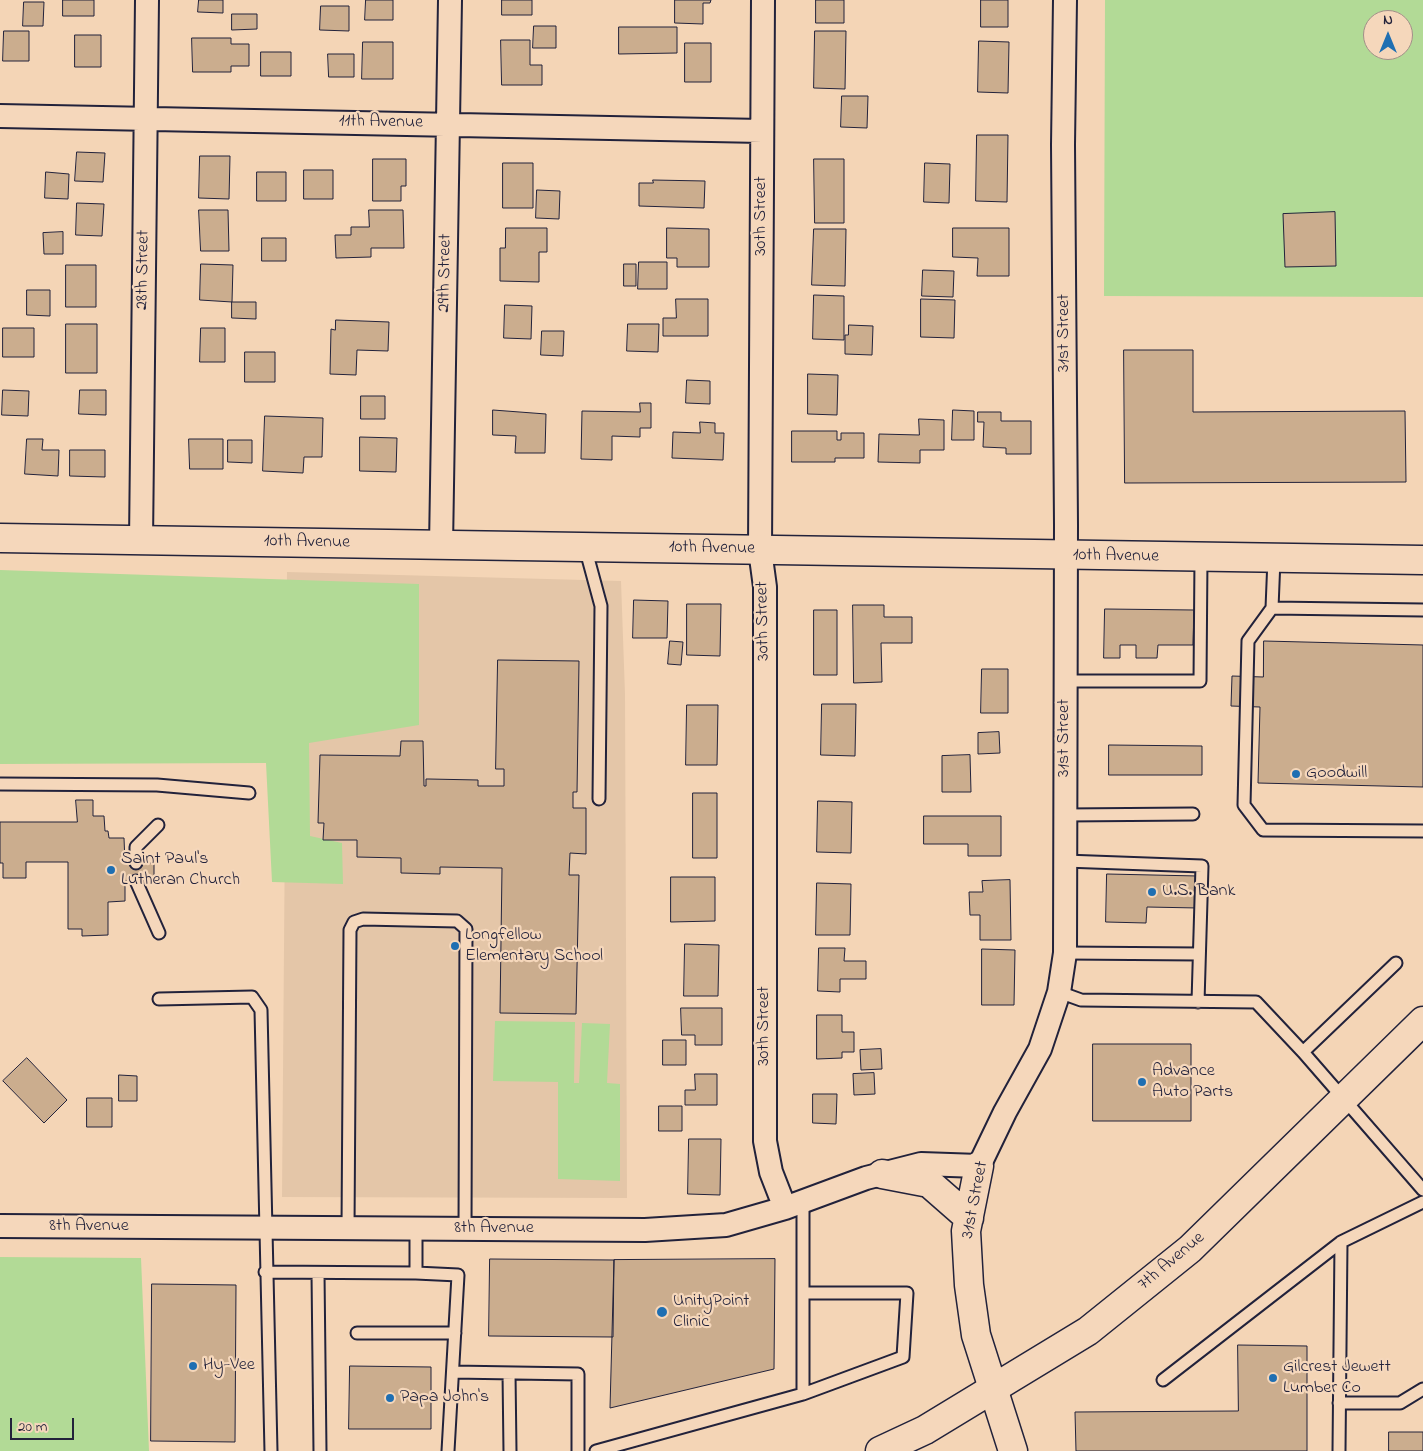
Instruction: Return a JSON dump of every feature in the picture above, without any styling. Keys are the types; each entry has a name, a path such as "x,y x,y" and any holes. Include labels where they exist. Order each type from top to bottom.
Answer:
{"street":[{"name":"28th Street","path":"141,541 147,0"},
{"name":"29th Street","path":"441,546 450,0"},
{"name":"30th Street","path":"763,0 760,550 765,587 765,1141 771,1172 794,1205"},
{"name":"31st Street","path":"1013,1451 976,1335 969,1285 966,1231 979,1166 1005,1112 1040,1048 1059,992 1065,953 1065,0"},
{"name":"11th Avenue","path":"0,116 762,131"},
{"name":"10th Avenue","path":"0,538 1066,556 1423,560"},
{"name":"7th Avenue","path":"880,1451 925,1430 1088,1331 1190,1249 1423,1021"},
{"name":"8th Avenue","path":"0,1226 645,1230 726,1225 794,1205 882,1174 921,1164 979,1166"},
{"path":"882,1174 929,1183 969,1218"}],"lane":[{"path":"585,547 601,606 599,799"},
{"path":"1066,681 1200,681 1201,558"},
{"path":"1274,559 1272,608 1248,641 1244,805 1263,830 1423,831"},
{"path":"1272,608 1423,610"},
{"path":"0,784 158,785 249,793"},
{"path":"1065,815 1193,814"},
{"path":"136,863 136,847 158,825"},
{"path":"1065,861 1202,866 1198,1002"},
{"path":"136,880 158,933"},
{"path":"348,1228 350,930 354,922 363,919 457,921 466,929 465,1229"},
{"path":"1065,953 1199,954"},
{"path":"1303,1052 1396,963"},
{"path":"1059,992 1081,1000 1256,1002 1303,1052 1423,1190"},
{"path":"159,999 252,998 261,1010 270,1451"},
{"path":"1163,1380 1341,1242 1423,1202"},
{"path":"794,1205 803,1293 803,1394"},
{"path":"416,1228 416,1273"},
{"path":"1339,1451 1341,1242"},
{"path":"265,1272 458,1275 448,1451"},
{"path":"318,1272 320,1451"},
{"path":"596,1451 803,1394 903,1357 907,1293 803,1293"},
{"path":"357,1334 455,1334"},
{"path":"453,1372 578,1374 578,1451"},
{"path":"509,1373 510,1451"},
{"path":"1339,1403 1400,1403 1423,1389"}],"shaded area":[{"name":"Longfellow Elementary School","path":"287,572 621,581 625,694 627,1198 282,1197"}],"green space":[{"path":"1105,0 1423,0 1423,297 1104,296"},
{"path":"0,570 419,584 419,725 309,743 310,836 342,843 343,884 272,882 266,763 0,764"},
{"path":"495,1021 575,1022 574,1083 579,1083 582,1023 610,1024 607,1083 620,1084 620,1181 558,1179 558,1082 493,1081"},
{"path":"0,1257 141,1258 149,1451 0,1451"}],"building":[{"path":"63,0 94,0 94,16 63,16"},
{"path":"199,0 223,0 223,13 198,12"},
{"path":"366,0 393,0 393,20 365,20"},
{"path":"502,0 532,0 532,15 502,15"},
{"path":"675,0 711,0 710,3 703,3 703,24 675,23"},
{"path":"816,0 844,0 844,23 816,23"},
{"path":"981,0 1008,0 1008,27 981,27"},
{"path":"24,2 44,2 43,26 23,26"},
{"path":"321,6 349,6 349,31 320,30"},
{"path":"232,14 257,14 257,29 232,30"},
{"path":"534,26 556,26 556,48 533,48"},
{"path":"619,27 677,27 677,53 619,54"},
{"path":"4,31 29,31 29,61 3,61"},
{"path":"815,31 846,31 845,89 814,88"},
{"path":"75,35 101,35 101,67 75,67"},
{"path":"192,38 231,38 231,44 249,44 249,66 231,66 231,72 193,72"},
{"path":"501,40 530,40 530,65 542,65 542,85 502,85"},
{"path":"979,41 1009,42 1008,93 978,92"},
{"path":"363,42 393,42 393,79 362,79"},
{"path":"685,43 711,43 711,82 685,82"},
{"path":"261,52 291,52 291,76 261,76"},
{"path":"328,54 354,54 354,77 329,77"},
{"path":"842,96 868,96 867,128 841,127"},
{"path":"977,135 1008,135 1007,202 976,201"},
{"path":"77,152 105,153 103,182 75,181"},
{"path":"200,156 230,156 229,199 199,198"},
{"path":"373,159 406,159 406,186 401,186 401,201 373,201"},
{"path":"814,159 844,159 844,223 815,223"},
{"path":"503,163 533,163 533,208 503,208"},
{"path":"925,163 950,164 949,203 924,202"},
{"path":"304,170 333,170 333,199 304,199"},
{"path":"46,172 69,174 68,199 45,198"},
{"path":"257,172 286,172 286,201 257,201"},
{"path":"653,180 705,181 704,208 639,206 639,183 653,183"},
{"path":"537,190 560,191 559,219 536,218"},
{"path":"77,203 104,204 102,236 76,235"},
{"path":"199,210 228,210 229,251 201,251"},
{"path":"369,210 403,210 404,248 371,248 371,257 336,258 335,235 351,235 351,227 369,227"},
{"path":"1335,212 1336,266 1285,267 1283,214"},
{"path":"506,228 547,228 547,252 539,252 539,282 500,281 500,248 505,248"},
{"path":"667,228 709,229 709,267 677,267 677,258 667,258"},
{"path":"953,228 1009,228 1009,276 977,276 978,258 953,257"},
{"path":"814,229 846,229 845,286 812,285"},
{"path":"63,232 63,254 44,254 43,233"},
{"path":"262,238 286,238 286,261 262,261"},
{"path":"639,262 667,262 667,289 638,289"},
{"path":"201,264 233,265 232,302 200,300"},
{"path":"624,264 636,264 636,286 624,286"},
{"path":"66,265 96,265 96,307 66,307"},
{"path":"923,270 954,271 953,297 922,296"},
{"path":"27,290 50,290 50,316 27,315"},
{"path":"814,295 844,296 844,340 813,339"},
{"path":"676,299 708,299 708,336 663,336 663,318 676,318"},
{"path":"921,299 955,300 954,338 921,337"},
{"path":"232,302 256,302 256,319 232,318"},
{"path":"505,305 532,306 531,339 504,338"},
{"path":"336,320 389,322 388,351 357,350 356,375 330,374 331,329 335,330"},
{"path":"66,324 97,324 97,373 66,373"},
{"path":"628,324 659,324 658,352 627,351"},
{"path":"849,325 873,326 872,355 845,354 845,335 848,335"},
{"path":"3,328 34,328 34,357 3,357"},
{"path":"201,328 225,328 225,362 200,362"},
{"path":"542,331 564,331 563,356 541,355"},
{"path":"1124,350 1193,350 1193,412 1405,411 1406,482 1125,483"},
{"path":"245,352 275,352 275,382 245,382"},
{"path":"808,374 838,375 837,415 808,414"},
{"path":"687,380 710,381 710,404 686,403"},
{"path":"3,390 29,391 28,416 2,415"},
{"path":"80,390 106,390 106,415 79,414"},
{"path":"361,396 385,396 385,419 361,419"},
{"path":"640,403 651,403 651,428 640,428 640,437 612,436 612,460 581,459 582,411 640,412"},
{"path":"493,410 546,414 545,453 515,453 516,436 493,435"},
{"path":"953,410 974,411 974,440 952,440"},
{"path":"978,412 1001,412 1001,421 1031,421 1031,454 1006,454 1006,448 983,447 984,422 978,422"},
{"path":"265,416 323,418 322,457 304,457 303,473 263,471"},
{"path":"919,419 944,420 944,450 920,450 920,463 878,462 879,434 919,435"},
{"path":"700,422 715,423 715,433 724,433 723,460 672,458 673,432 700,433"},
{"path":"792,431 837,431 837,440 841,440 841,433 864,433 864,458 835,458 835,462 792,462"},
{"path":"360,437 397,438 396,472 360,471"},
{"path":"27,439 43,439 42,450 59,450 58,476 25,474"},
{"path":"189,439 223,439 223,469 190,469"},
{"path":"228,440 252,440 252,463 228,462"},
{"path":"70,450 105,450 105,477 70,476"},
{"path":"634,600 668,601 667,638 633,638"},
{"path":"687,604 721,604 720,656 687,655"},
{"path":"853,605 884,605 884,617 912,617 912,643 881,643 882,682 854,683"},
{"path":"1105,609 1194,610 1193,645 1158,645 1157,658 1136,658 1136,645 1120,645 1120,658 1104,658"},
{"path":"814,610 837,610 837,675 814,675"},
{"path":"670,641 683,642 681,665 668,664"},
{"path":"1264,641 1423,645 1423,787 1258,783 1260,707 1231,706 1232,676 1263,677"},
{"path":"498,660 579,661 577,792 573,792 573,808 586,808 586,854 570,853 569,875 579,875 576,1014 500,1013 502,868 440,867 440,874 401,873 401,858 357,857 357,840 323,840 324,823 318,823 320,755 400,756 401,741 423,741 424,786 426,786 426,779 429,779 478,780 478,786 504,786 504,769 496,769"},
{"path":"982,669 1008,669 1008,713 981,713"},
{"path":"822,704 856,704 855,756 821,755"},
{"path":"687,705 718,705 717,765 686,765"},
{"path":"999,732 1000,753 978,754 978,733"},
{"path":"1109,745 1202,746 1202,775 1109,775"},
{"path":"970,755 971,792 942,792 942,756"},
{"path":"693,793 717,793 717,858 693,858"},
{"name":"Saint Paul's Lutheran Church","path":"76,800 93,800 93,816 104,816 105,831 108,831 109,838 124,838 125,863 154,863 154,881 125,881 125,901 108,902 108,935 82,936 82,929 68,929 68,862 26,862 26,878 3,878 3,863 0,863 0,822 77,822"},
{"path":"818,801 852,802 851,853 817,852"},
{"path":"924,816 1001,816 1001,856 968,856 968,844 924,844"},
{"name":"U.S. Bank","path":"1107,874 1198,876 1198,908 1147,907 1146,923 1106,922"},
{"path":"671,877 715,877 715,921 671,922"},
{"path":"1010,880 1011,940 980,940 980,915 970,915 969,892 983,892 982,881"},
{"path":"817,883 851,884 850,935 816,935"},
{"path":"685,944 719,945 718,996 684,996"},
{"path":"819,948 845,948 844,961 866,961 866,979 840,979 840,992 818,991"},
{"path":"982,949 1015,950 1014,1005 982,1005"},
{"path":"681,1008 722,1008 722,1045 695,1045 695,1035 682,1035"},
{"path":"817,1015 842,1015 842,1032 854,1032 854,1052 842,1052 842,1058 817,1059"},
{"path":"663,1040 686,1040 686,1065 663,1065"},
{"name":"Advance Auto Parts","path":"1093,1044 1191,1044 1191,1121 1093,1121"},
{"path":"881,1049 882,1069 861,1070 860,1050"},
{"path":"27,1058 67,1100 44,1123 3,1081"},
{"path":"874,1073 875,1094 854,1095 853,1074"},
{"path":"695,1074 717,1074 717,1105 685,1105 685,1090 695,1090"},
{"path":"119,1075 137,1076 137,1101 119,1101"},
{"path":"813,1094 837,1094 836,1124 813,1123"},
{"path":"87,1098 112,1098 112,1127 87,1127"},
{"path":"659,1106 682,1106 682,1131 659,1131"},
{"path":"689,1139 721,1139 720,1195 688,1194"},
{"path":"490,1259 614,1260 613,1337 489,1336"},
{"path":"775,1259 774,1369 610,1408 614,1260"},
{"name":"Hy-Vee","path":"152,1284 236,1285 235,1442 151,1441"},
{"name":"Gilcrest Jewett Lumber Co","path":"1238,1345 1307,1346 1307,1451 1076,1451 1075,1412 1238,1411"},
{"name":"Papa John's","path":"350,1366 431,1367 431,1429 349,1429"},
{"path":"1389,1432 1423,1432 1423,1451 1389,1451"}],"place":[{"name":"Goodwill","path":"1296,774"},
{"name":"Saint Paul's Lutheran Church","path":"111,870"},
{"name":"U.S. Bank","path":"1152,892"},
{"name":"Longfellow Elementary School","path":"455,946"},
{"name":"Advance Auto Parts","path":"1142,1082"},
{"name":"UnityPoint Clinic","path":"662,1312"},
{"name":"Hy-Vee","path":"193,1366"},
{"name":"Gilcrest Jewett Lumber Co","path":"1273,1378"},
{"name":"Papa John's","path":"390,1398"}]}
